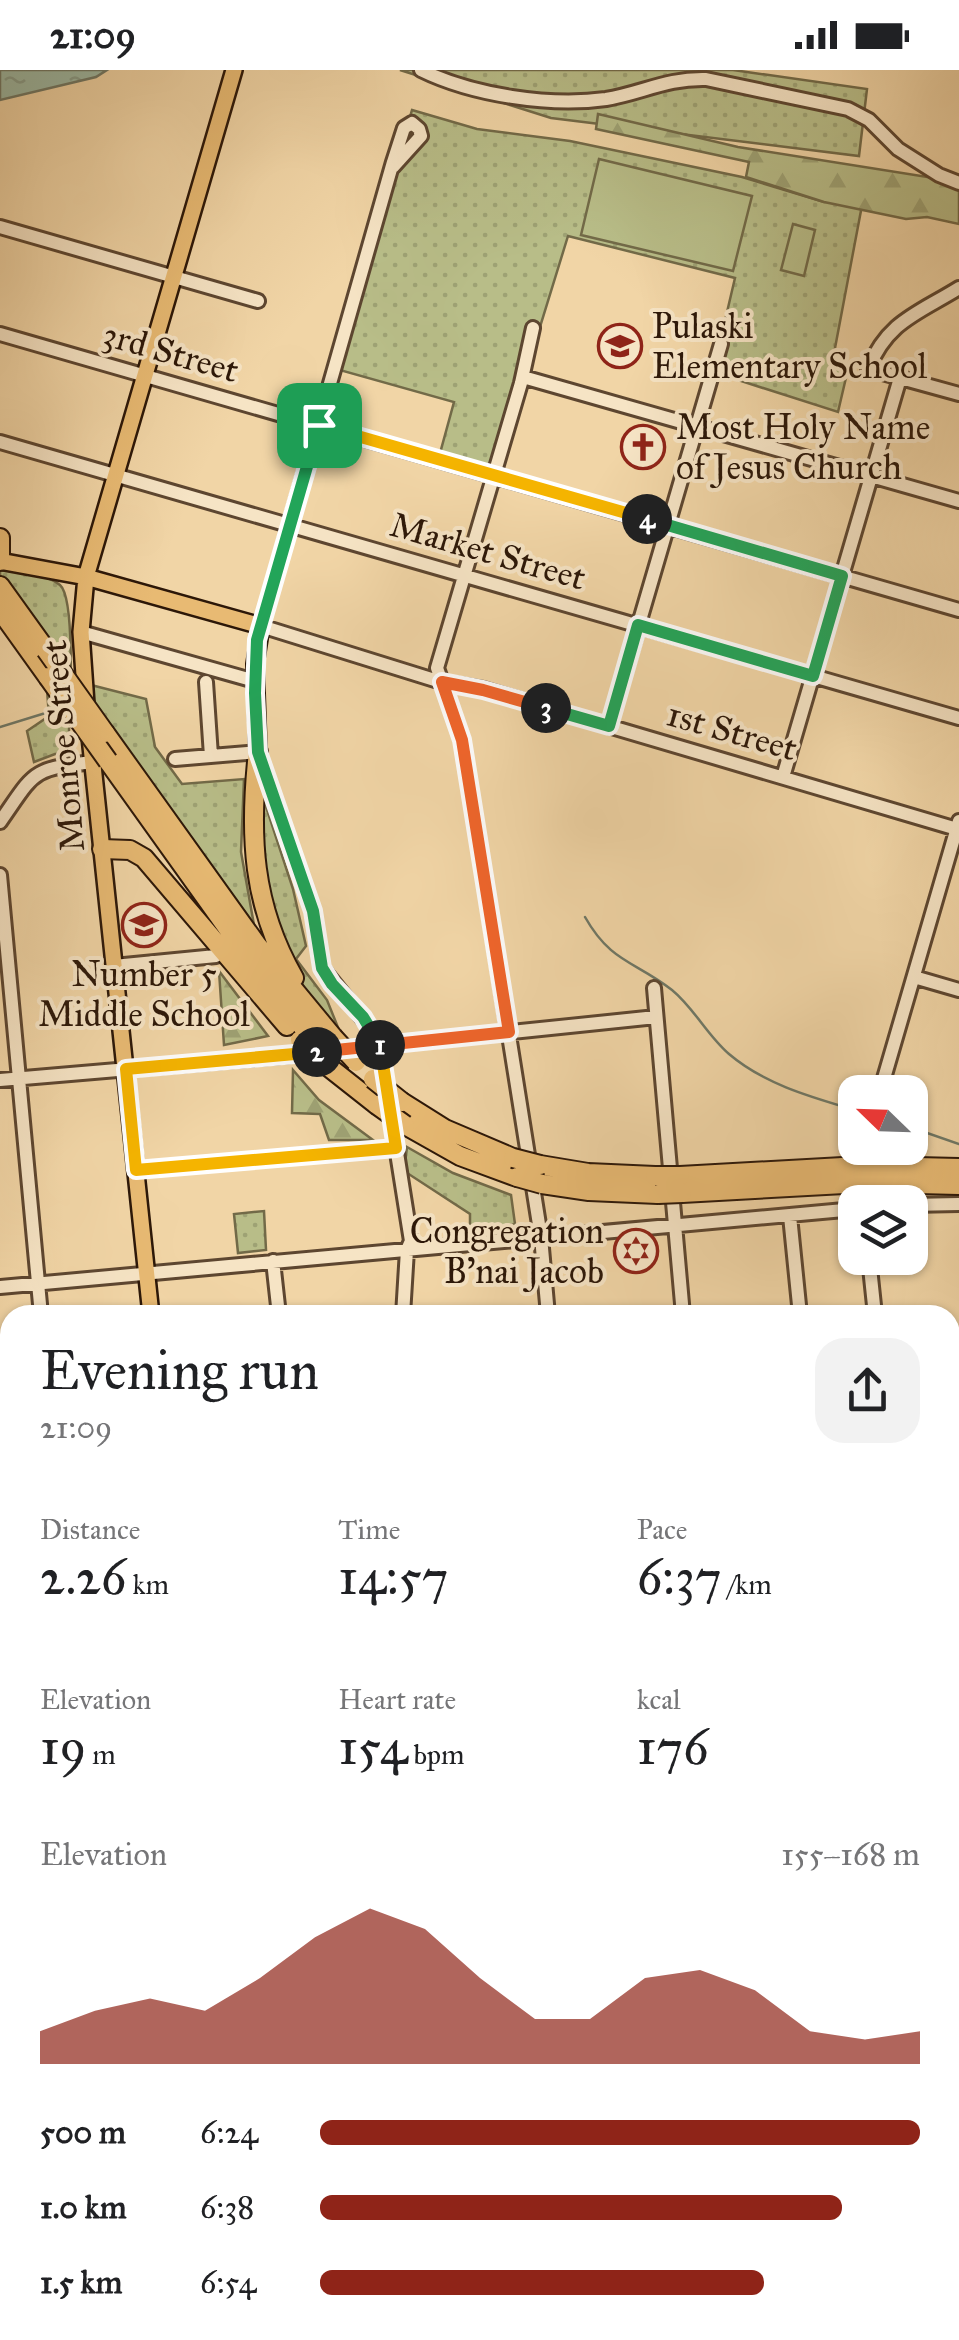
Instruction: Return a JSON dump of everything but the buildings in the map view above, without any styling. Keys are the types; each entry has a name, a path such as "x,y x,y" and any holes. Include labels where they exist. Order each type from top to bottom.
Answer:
{"highway":[{"path":"0,538 0,561"},
{"path":"0,586 257,945 333,1037 373,1079 456,1135 541,1174 590,1191 959,1168"},
{"path":"0,610 101,762 306,1040"},
{"path":"258,752 254,845 263,910 293,976 333,1037"},
{"path":"102,849 130,850 144,858 306,1040 377,1105 460,1156 517,1177 541,1174"},
{"path":"875,1174 959,1185"}],"main road":[{"name":"Monroe Street","path":"150,1305 102,849 101,762 82,678 82,632 86,577 234,70"},
{"name":"1st Street","path":"0,561 86,577 261,626"},
{"path":"258,752 255,681 261,626"}],"street":[{"path":"421,70 465,85 537,101 609,98 666,81 706,79 812,100 859,114 898,149 938,175 959,183"},
{"path":"451,70 465,85"},
{"path":"261,626 394,167"},
{"path":"0,227 258,301"},
{"path":"959,288 897,325 879,344 868,369 959,394"},
{"path":"533,328 523,377 437,668 462,740 541,1236 547,1305"},
{"name":"3rd Street","path":"0,334 959,610"},
{"path":"609,726 721,344"},
{"path":"523,377 959,501"},
{"path":"783,778 900,378"},
{"name":"Market Street","path":"0,442 959,718"},
{"name":"1st Street","path":"261,626 442,682 483,690 958,825"},
{"path":"82,632 255,681"},
{"path":"206,682 210,756"},
{"path":"174,760 258,752 313,911 322,968 363,1017 380,1046 411,1241 403,1305"},
{"path":"0,822 32,776 55,766 101,762"},
{"path":"885,1075 958,825"},
{"path":"0,876 41,1305"},
{"path":"114,966 216,956"},
{"path":"914,977 959,990"},
{"path":"654,988 682,1305"},
{"path":"0,1080 656,1017"},
{"path":"136,1170 396,1148"},
{"path":"928,1205 959,1204"},
{"path":"0,1286 838,1211"},
{"path":"790,1216 799,1305"},
{"path":"273,1262 278,1305"},
{"path":"871,1275 874,1305"}],"green space":[{"path":"400,70 733,70 867,89 859,156 551,118"},
{"path":"412,110 477,129 570,141 742,177 824,202 863,200 832,364 848,369 838,412 713,372 735,278 568,236 495,473 439,457 454,402 336,369"},
{"path":"598,114 738,147 959,182 959,224 927,217 906,219 824,202 746,177 749,162 596,129"},
{"path":"599,159 752,196 733,271 581,235"},
{"path":"793,224 815,230 804,276 781,270"},
{"path":"0,569 47,578 60,585 65,595 71,664 68,753 34,762 27,731 49,716 43,638 0,575"},
{"path":"91,685 146,699 155,747 182,784 244,779 241,852 254,925 93,702"},
{"path":"258,782 293,889 306,946 296,959 327,1000 339,1030 302,984 266,908 259,864"},
{"path":"219,971 268,1036 224,1045"},
{"path":"293,1070 319,1100 373,1140 329,1140 320,1114 292,1113"},
{"path":"407,1147 453,1173 511,1195 515,1224 470,1233 470,1214 404,1171"},
{"path":"264,1211 266,1250 238,1253 234,1214"}],"water":[{"path":"0,70 107,70 96,77 0,100"}],"waterway":[{"path":"0,727 52,711"},
{"path":"585,917 604,944 672,990 721,1047 743,1064 789,1088 838,1105"},
{"path":"928,1133 959,1144"}],"place":[{"name":"Pulaski Elementary School","path":"620,346"},
{"name":"Most Holy Name of Jesus Church","path":"643,447"},
{"name":"Number 5 Middle School","path":"144,925"},
{"name":"Congregation B'nai Jacob","path":"636,1251"}],"route":[{"path":"319,425 257,640 258,752 313,911 322,968 363,1017 380,1046 396,1148 136,1170 126,1069 281,1056 380,1046 509,1032 462,740 442,682 609,726 638,625 813,676 842,576 319,425"}]}
